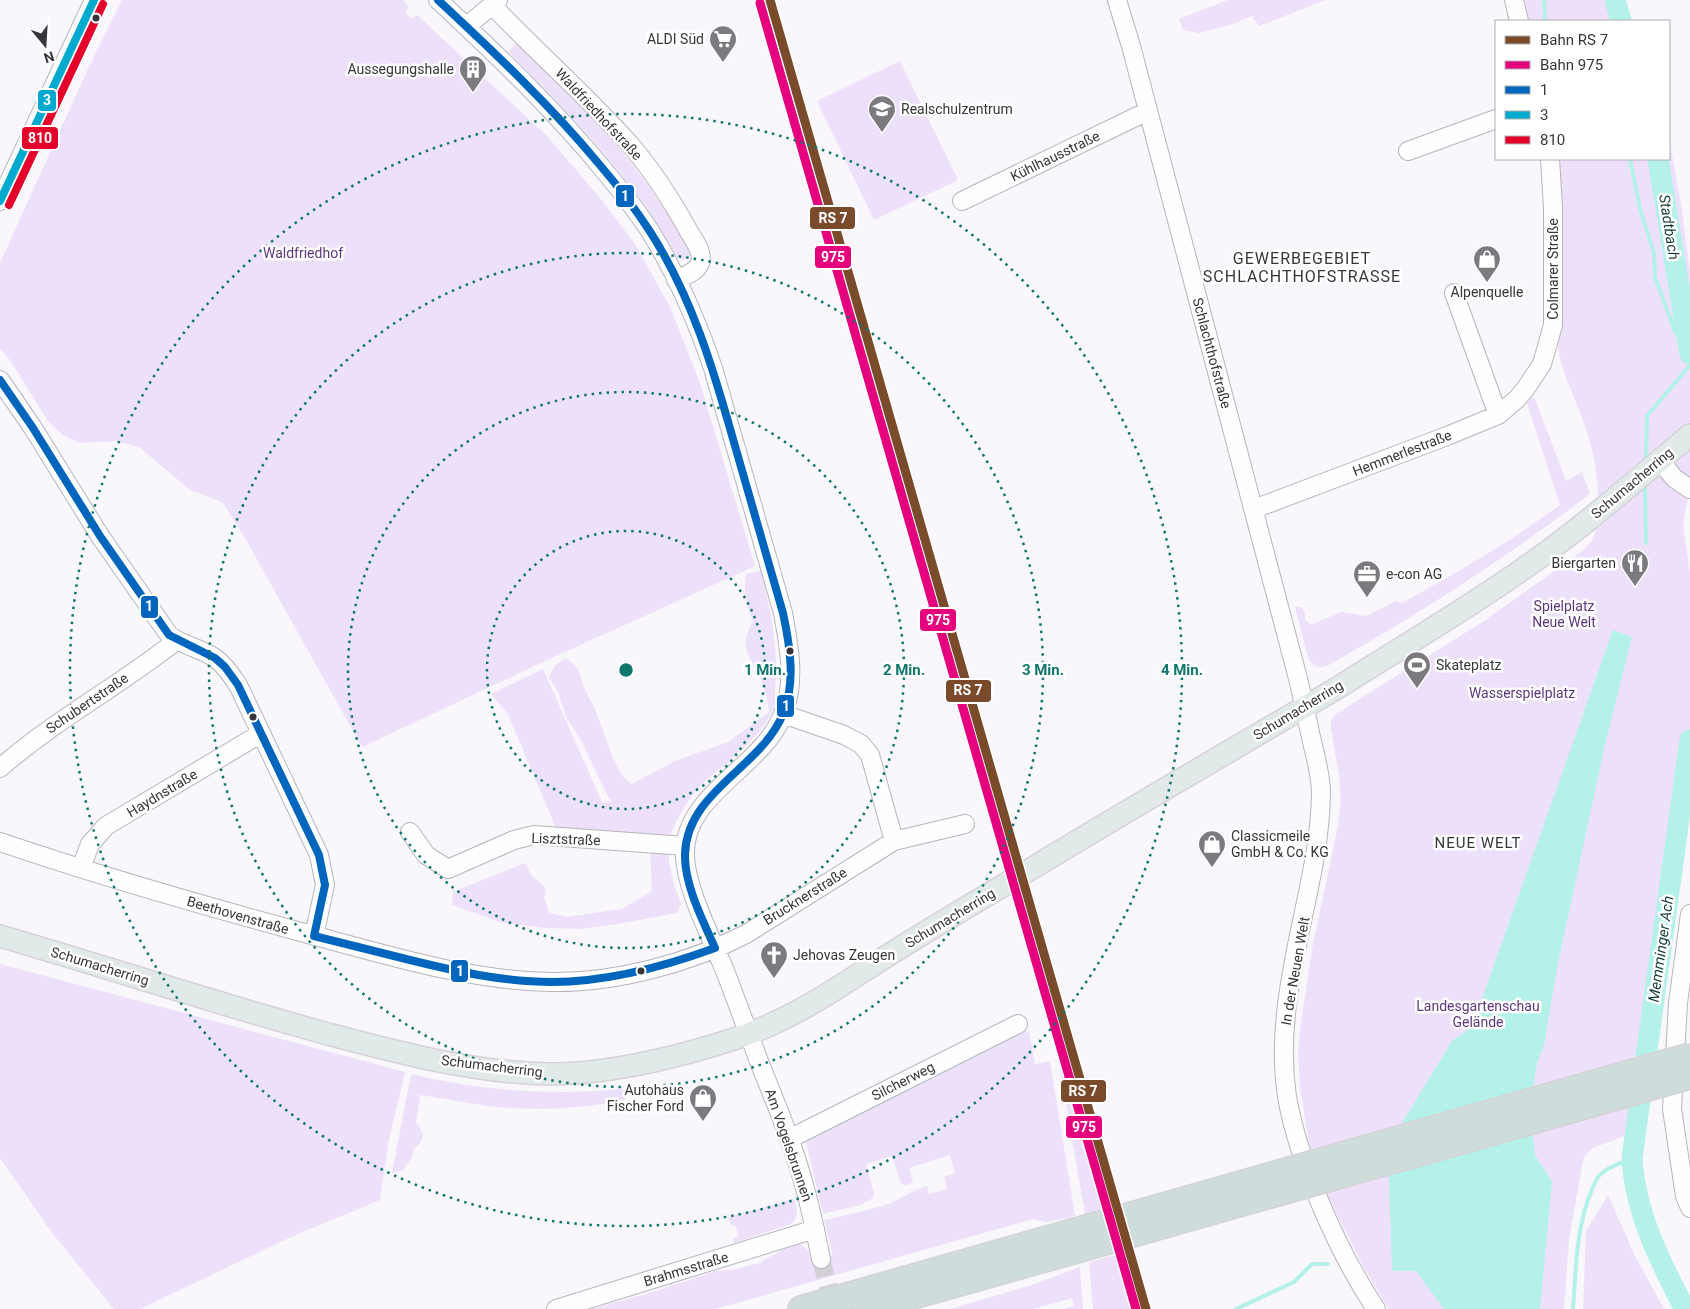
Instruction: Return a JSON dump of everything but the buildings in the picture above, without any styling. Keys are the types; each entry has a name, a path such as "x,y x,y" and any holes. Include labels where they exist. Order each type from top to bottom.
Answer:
{"highway":[{"path":"867,1309 1072,1241 1690,1056"},
{"path":"800,1309 1072,1241 1690,1076"}],"main road":[{"name":"Schumacherring","path":"0,936 246,1012 394,1052 492,1068 552,1074 629,1067 707,1047 749,1034 778,1022 825,996 914,939 1306,706 1442,622 1515,574 1620,494 1690,436"}],"street":[{"path":"0,202 94,0"},
{"path":"438,0 467,26 543,102 621,191 650,231 676,280 713,368 783,614 791,665 788,696 783,714 769,740 703,805 691,822 685,846 686,870 749,1034"},
{"name":"Schlachthofstraße","path":"1117,0 1131,46 1306,706"},
{"path":"1514,0 1519,20"},
{"path":"467,26 495,2"},
{"name":"Waldfriedhofstraße","path":"495,2 635,150 681,218 700,252 700,264 693,272 676,280"},
{"name":"Kühlhausstraße","path":"962,200 1148,111"},
{"path":"1408,151 1495,118"},
{"name":"Colmarer Straße","path":"1535,376 1546,354 1553,325 1553,207 1550,160"},
{"path":"1454,293 1498,415"},
{"name":"Hemmerlestraße","path":"1254,509 1498,415 1517,399 1535,376"},
{"path":"0,380 33,428 100,536 169,636 215,658 228,670 238,685 319,855 325,885 314,936"},
{"path":"1655,464 1690,489"},
{"name":"Schubertstraße","path":"0,768 63,719 156,657 176,641"},
{"name":"In der Neuen Welt","path":"1306,706 1318,766 1321,800 1319,834 1313,872 1286,1013 1284,1049 1287,1096 1313,1184 1336,1237 1376,1309"},
{"path":"783,714 854,739 867,750 894,841"},
{"name":"Haydnstraße","path":"81,868 90,844 106,826 260,734"},
{"name":"Brucknerstraße","path":"715,948 746,934 894,841 965,824"},
{"name":"Lisztstraße","path":"410,832 426,855 448,869 514,840 534,835 685,846"},
{"name":"Beethovenstraße","path":"0,842 225,912 314,936 451,970 521,981 553,982 622,975 655,967 715,948"},
{"path":"1690,914 1678,1003 1672,1109 1685,1196 1690,1208"},
{"name":"Silcherweg","path":"789,1139 1018,1024"},
{"name":"Am Vogelsbrunnen","path":"749,1034 804,1184 822,1258"},
{"name":"Brahmsstraße","path":"556,1309 815,1230"}],"green space":[{"name":"Waldfriedhof","path":"122,0 403,0 409,7 405,12 412,19 417,15 547,136 600,198 635,244 670,307 700,383 755,566 545,661 362,747 245,538 223,503 190,490 139,447 117,441 79,443 63,435 48,421 10,360 0,349 0,263 87,71"},
{"path":"1228,0 1325,0 1259,26 1252,16 1233,24 1199,33 1183,30 1179,19"},
{"path":"1525,0 1618,0 1624,20 1528,20"},
{"path":"516,43 549,72 585,109 634,166 678,229 691,251 690,256 682,260 678,258 646,207 620,173 561,105 513,57 509,51"},
{"path":"900,61 958,180 874,220 817,101"},
{"name":"Landesgartenschau Gelände","path":"1670,144 1690,271 1690,495 1683,526 1690,573 1690,802 1668,901 1652,988 1652,1043 1647,1127 1593,1148 1583,1160 1569,1240 1564,1309 1389,1309 1365,1270 1317,1174 1309,1143 1300,1087 1298,1052 1302,1015 1313,944 1338,826 1341,800 1331,720 1336,714 1484,621 1581,552 1591,542 1597,527 1598,508 1595,462 1586,428 1565,374 1558,348 1555,160 1670,160"},
{"path":"1532,397 1535,399 1566,481 1582,472 1590,494 1494,563 1395,626 1327,666 1318,667 1313,665 1308,657 1295,607 1300,607 1305,611 1305,620 1311,625 1341,612 1366,616 1396,601 1402,603 1482,557 1560,505 1527,403"},
{"path":"761,571 771,616 775,646 774,707 770,716 753,739 698,788 674,827 668,850 673,881 681,904 677,913 580,929 545,928 503,923 452,905 453,888 455,891 525,863 531,875 545,890 544,898 549,913 567,917 622,909 652,891 650,851 643,834 556,828 508,714 491,694 543,669 602,802 612,801 607,795 582,742 567,719 558,692 549,677 555,665 566,658 579,671 615,762 625,779 632,784 675,761 728,742 769,712 763,684 746,647 748,631 753,621 746,598 746,574"},
{"path":"0,964 405,1072 388,1144 380,1200 293,1236 140,1309 114,1309 53,1234 0,1158"},
{"path":"1043,970 1086,1128 1110,1206 1085,1214"},
{"path":"1029,1032 1035,1064 1050,1061 1075,1216 1047,1222 1033,1219 715,1309 591,1309 653,1292 716,1271 737,1269 759,1263 793,1244 806,1248 812,1261 833,1255 824,1220 888,1204 927,1186 929,1194 947,1189 944,1177 955,1173 950,1155 909,1168 913,1182 907,1185 902,1184 900,1181 892,1156 866,1164 874,1193 873,1198 860,1205 823,1214 805,1138 1011,1034"},
{"path":"411,1074 490,1088 543,1092 623,1089 627,1095 624,1100 610,1103 582,1107 540,1109 489,1106 420,1095 416,1122 423,1133 421,1142 414,1149 412,1157 403,1170 392,1173"},
{"path":"1608,1195 1635,1256 1664,1309 1583,1309 1586,1231"},
{"path":"794,1199 797,1215 791,1224 734,1243 733,1238 739,1236 735,1225 731,1226 728,1217"},
{"path":"1124,1253 1141,1309 1093,1309 1089,1262"},
{"path":"1080,1267 1083,1309 1064,1309 1074,1306 1072,1298 1033,1309 950,1309 1029,1286"}],"shaded area":[{"path":"1613,630 1632,637 1604,749 1558,963 1544,1045 1537,1063 1530,1106 1535,1155 1552,1182 1540,1309 1444,1309 1416,1271 1392,1271 1388,1146 1452,1041 1472,1027"}],"waterway":[{"path":"1544,0 1545,20"},
{"name":"Stadtbach","path":"1615,0 1621,20"},
{"path":"1630,160 1640,209 1654,253 1655,277 1676,334 1688,344"},
{"name":"Stadtbach","path":"1658,160 1690,354"},
{"path":"1646,462 1647,416 1690,365"},
{"path":"1645,482 1646,543"},
{"name":"Memminger Ach","path":"1685,1309 1658,1255 1643,1217 1634,1178 1632,1158 1690,740"},
{"name":"Memminger Ach","path":"1573,1309 1580,1231 1587,1201 1598,1177 1604,1171 1632,1158"},
{"path":"1236,1309 1294,1282 1312,1264 1328,1264"}],"tunnel":[{"path":"821,1259 834,1309"}],"transit line":[{"name":"3","path":"0,201 94,0"},
{"name":"1","path":"0,380 33,428 100,536 169,635 215,658 225,667 238,685 319,855 325,885 314,936 460,972 534,982 573,981 614,976 655,967 715,948 695,902 688,878 685,854 689,832 698,813 711,796 759,750 773,733 787,702 791,677 790,651 783,613 727,418 710,362 690,308 664,255 643,221 612,180 561,121 501,59 438,0"},
{"path":"770,0 1146,1309"},
{"name":"810","path":"9,205 103,4"}],"rail line":[{"name":"975","path":"760,3 1136,1309"}],"place":[{"name":"ALDI Süd","path":"723,63"},
{"name":"Aussegungshalle","path":"473,93"},
{"name":"Realschulzentrum","path":"882,133"},
{"name":"Alpenquelle","path":"1487,283"},
{"name":"Biergarten","path":"1635,587"},
{"name":"e-con AG","path":"1367,598"},
{"name":"Skateplatz","path":"1417,689"},
{"name":"Classicmeile GmbH & Co. KG","path":"1212,868"},
{"name":"Jehovas Zeugen","path":"774,979"},
{"name":"Autohaus Fischer Ford","path":"703,1122"}],"district":[{"name":"GEWERBEGEBIET SCHLACHTHOFSTRASSE","path":"1302,267"},
{"name":"NEUE WELT","path":"1478,843"}],"park label":[{"name":"Spielplatz Neue Welt","path":"1564,614"},
{"name":"Wasserspielplatz","path":"1522,693"}]}
